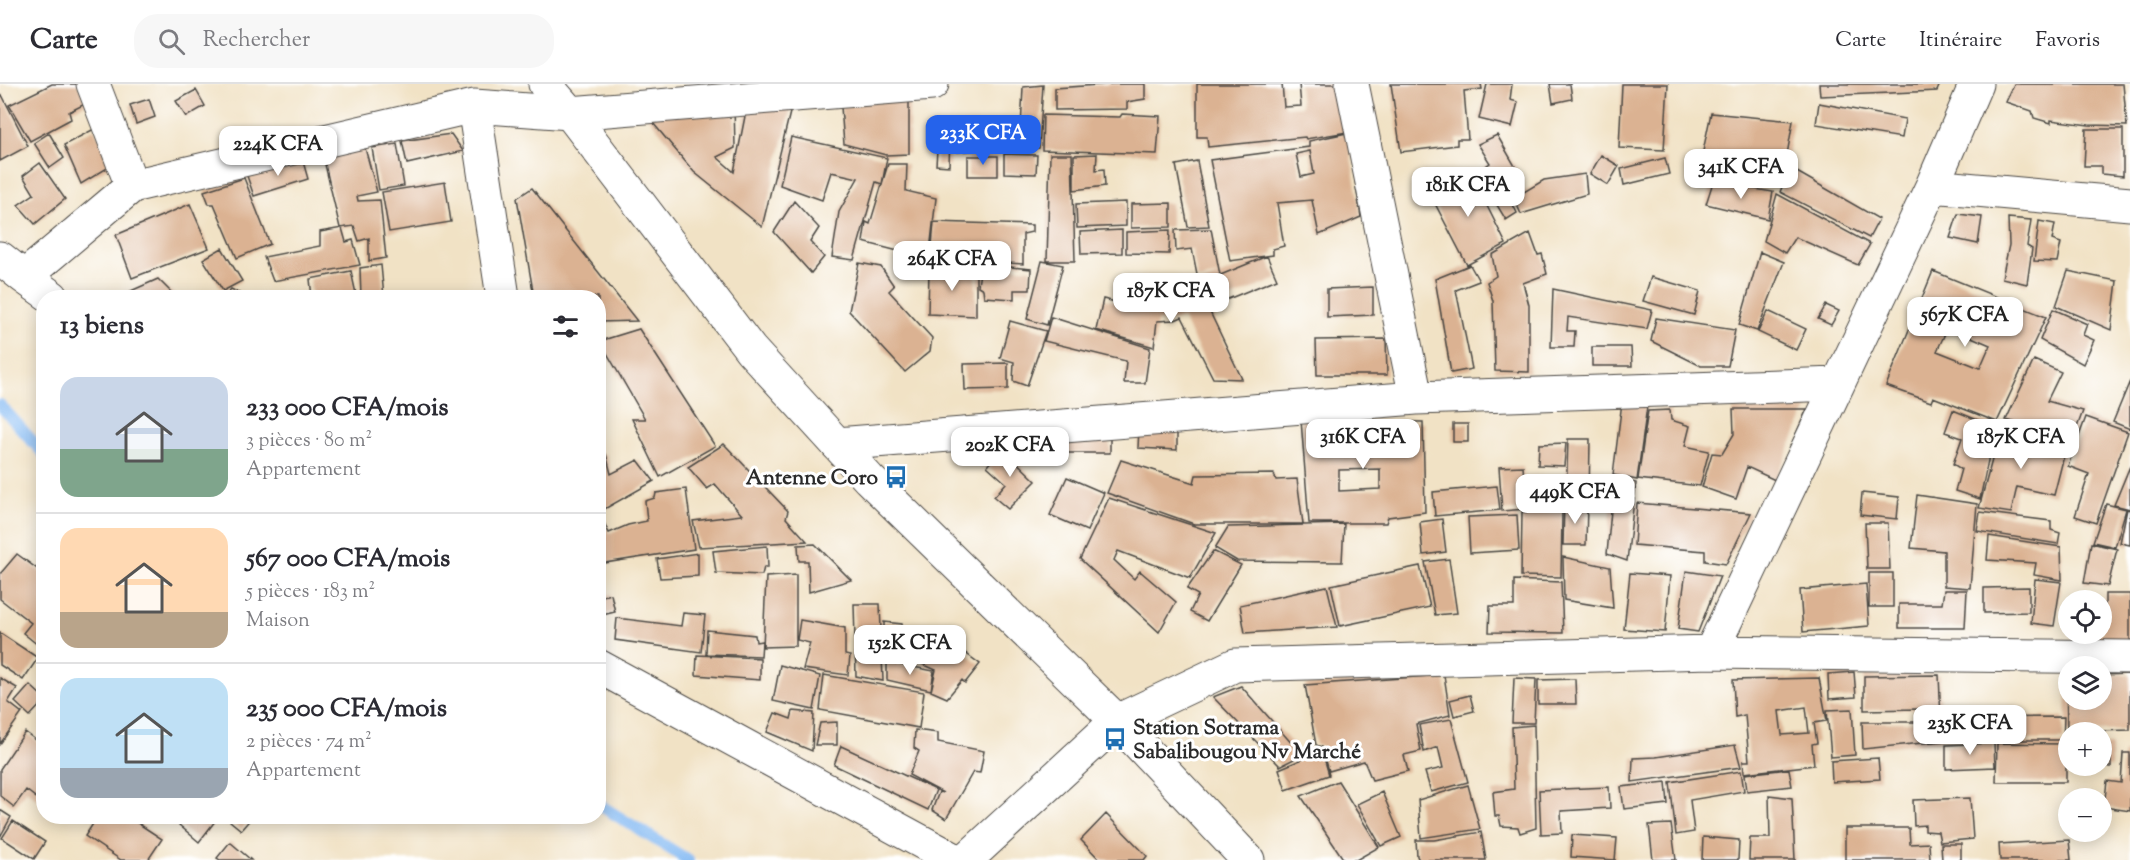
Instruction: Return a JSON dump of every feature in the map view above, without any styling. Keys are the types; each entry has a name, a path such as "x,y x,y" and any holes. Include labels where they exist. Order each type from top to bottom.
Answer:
{"street":[{"path":"93,84 132,186"},
{"path":"545,84 570,113 751,350 869,479 1117,721 1248,860"},
{"path":"43,290 12,267 132,186 474,106 570,113 932,84"},
{"path":"1352,84 1416,398"},
{"path":"1711,652 1932,186 1976,84"},
{"path":"474,106 502,290"},
{"path":"1932,186 2130,204"},
{"path":"837,444 1416,398 1838,384"},
{"path":"966,860 1117,721 1235,665 1711,652 2130,657"},
{"path":"606,670 955,860"}],"building":[{"path":"52,84 78,84 87,103 69,112 71,119 30,141 9,105"},
{"path":"1145,84 1145,99 1127,102 1127,109 1055,110 1055,88"},
{"path":"1197,84 1282,84 1284,107 1301,106 1299,84 1338,84 1347,132 1306,139 1305,137 1208,147 1207,137 1197,137"},
{"path":"1391,84 1481,84 1482,89 1464,91 1468,139 1457,139 1457,145 1401,152"},
{"path":"1487,84 1512,84 1510,100 1518,102 1512,127 1479,119"},
{"path":"1550,84 1570,84 1572,99 1553,103"},
{"path":"1622,84 1668,84 1664,150 1619,148"},
{"path":"1819,84 1940,84 1937,91 1820,96"},
{"path":"2014,84 2123,84 2127,126 2089,125 2051,120 2051,123 2034,118 2032,111 2006,102"},
{"path":"1043,85 1039,148 1004,152 1002,127 1021,129 1023,87"},
{"path":"196,90 205,106 186,117 176,101"},
{"path":"909,92 909,154 886,155 844,144 841,107"},
{"path":"2,95 28,146 0,161 0,97"},
{"path":"149,99 155,117 136,124 130,105"},
{"path":"793,100 762,227 694,172 643,111 734,103 735,148 717,157 734,172 748,101"},
{"path":"1819,103 1905,119 1902,138 1816,124"},
{"path":"1711,113 1793,121 1785,166 1702,156"},
{"path":"1122,114 1160,116 1157,154 1042,150 1043,115 1120,117"},
{"path":"996,122 998,148 957,152 955,125"},
{"path":"94,129 114,164 81,184 64,145"},
{"path":"2086,129 2123,129 2123,176 2101,174 2101,166 2084,166"},
{"path":"49,133 64,158 50,168 34,143"},
{"path":"1347,133 1361,217 1319,235 1312,200 1277,203 1284,246 1273,249 1273,255 1230,261 1210,160 1309,147 1309,141","holes":["1310,151 1314,174 1301,177 1296,154"]},
{"path":"451,134 463,151 407,164 402,141"},
{"path":"938,135 950,136 949,166 936,165"},
{"path":"1497,135 1519,173 1503,184 1517,213 1506,220 1477,172 1490,163 1478,144"},
{"path":"791,137 887,158 882,184 876,182 854,260 832,257 839,212 858,178 831,172 822,200 780,185"},
{"path":"397,144 404,186 379,190 372,148"},
{"path":"365,148 377,192 357,196 358,201 380,200 386,258 369,261 369,238 359,241 354,226 340,228 323,156"},
{"path":"1004,154 1037,155 1036,174 1004,173"},
{"path":"1050,154 1072,154 1075,261 1047,261"},
{"path":"1097,154 1096,170 1104,169 1105,186 1074,190 1074,155"},
{"path":"1601,155 1619,166 1608,185 1590,174"},
{"path":"968,156 998,156 998,176 968,176"},
{"path":"302,158 308,179 254,196 247,176"},
{"path":"1665,158 1669,174 1624,185 1621,169"},
{"path":"1197,161 1209,226 1188,227 1176,165"},
{"path":"40,163 65,199 35,224 18,205 34,194 23,176"},
{"path":"888,164 907,164 906,191 936,198 929,259 863,242 866,222 870,224"},
{"path":"1790,168 1879,219 1869,238 1780,192"},
{"path":"1469,170 1506,244 1467,265 1429,192"},
{"path":"1585,174 1587,194 1521,214 1514,198 1544,180"},
{"path":"244,178 270,244 237,258 214,204 209,204 204,191"},
{"path":"445,182 451,222 389,232 382,192"},
{"path":"1713,182 1773,192 1768,219 1706,204"},
{"path":"532,188 637,321 606,322 606,290 533,290 517,198"},
{"path":"1777,194 1870,244 1858,265 1795,237 1785,253 1764,241"},
{"path":"794,201 819,228 810,242 824,257 811,273 774,232"},
{"path":"1126,202 1126,226 1077,228 1076,204"},
{"path":"1171,203 1171,227 1131,228 1131,204"},
{"path":"190,204 209,248 132,278 116,235"},
{"path":"1958,214 1982,217 1978,244 1950,238"},
{"path":"2008,218 2031,220 2027,246 2032,249 2027,284 2002,278 2009,245"},
{"path":"2039,221 2055,224 2052,240 2061,243 2057,262 2034,261"},
{"path":"934,222 1032,225 1032,232 1023,234 1023,264 931,258"},
{"path":"342,228 346,242 353,240 360,265 273,281 264,257 320,246 320,232"},
{"path":"1211,229 1220,275 1198,279 1192,249 1176,251 1175,230"},
{"path":"1122,230 1122,253 1081,254 1080,232"},
{"path":"1170,230 1169,254 1126,253 1126,232"},
{"path":"1530,233 1538,255 1542,254 1547,274 1523,283 1529,305 1529,372 1495,371 1493,301 1487,282 1496,276 1492,255"},
{"path":"222,248 242,281 222,290 203,259"},
{"path":"1760,252 1784,262 1757,331 1739,325"},
{"path":"1267,256 1277,279 1211,306 1201,283"},
{"path":"1042,261 1063,265 1047,325 1027,319"},
{"path":"859,263 881,267 894,286 889,291 932,338 930,351 905,372 849,311"},
{"path":"981,264 1031,269 1030,290 1014,290 1014,299 984,297 983,289 978,286"},
{"path":"381,265 383,290 361,290 360,268"},
{"path":"1470,265 1479,281 1456,290 1472,369 1451,373 1435,279"},
{"path":"929,269 976,269 976,316 928,314"},
{"path":"351,271 355,290 311,290 310,279"},
{"path":"1933,271 2046,317 1997,422 1933,397 1931,402 1886,386","holes":["1948,327 1990,345 1980,368 1937,351"]},
{"path":"2068,271 2117,281 2111,330 2056,306"},
{"path":"1651,277 1700,291 1694,315 1643,301"},
{"path":"158,279 169,290 133,290"},
{"path":"1176,284 1179,289 1197,285 1242,379 1213,378 1182,317 1175,320 1157,321 1154,347 1096,330 1103,299 1141,308 1145,293"},
{"path":"1373,287 1373,315 1327,317 1327,289"},
{"path":"1553,289 1652,310 1647,329 1568,317 1567,331 1575,331 1574,347 1551,347"},
{"path":"1826,305 1839,311 1831,325 1818,319"},
{"path":"2053,309 2087,324 2083,335 2094,340 2083,364 2040,340"},
{"path":"1768,311 1806,329 1796,350 1758,332"},
{"path":"1051,317 1150,348 1145,383 1124,383 1126,361 1044,341"},
{"path":"1656,318 1735,330 1728,366 1701,366 1651,341"},
{"path":"1010,321 1046,331 1027,386 1013,381 1014,362 1000,358"},
{"path":"639,329 715,446 660,477 632,419 645,419 606,351 606,339"},
{"path":"1386,339 1387,375 1317,375 1316,340"},
{"path":"1592,347 1631,347 1632,366 1592,366"},
{"path":"2034,360 2061,372 2047,401 2083,411 2073,438 2006,420"},
{"path":"1008,363 1008,389 965,390 964,364"},
{"path":"2130,381 2130,429 2113,422"},
{"path":"1622,402 1647,406 1637,480 1613,475"},
{"path":"1733,409 1807,409 1775,480 1747,467 1736,499 1702,487 1712,453 1722,454 1734,434"},
{"path":"1670,410 1671,420 1690,426 1685,446 1709,451 1700,486 1638,479 1648,411"},
{"path":"1953,410 1995,427 1980,499 1955,491 1961,469 1953,464 1962,438 1945,432"},
{"path":"2086,417 2128,432 2096,523 2075,516 2089,474 2068,466"},
{"path":"1301,420 1423,422 1425,512 1388,517 1386,523 1309,523","holes":["1380,469 1380,489 1339,491 1339,470"]},
{"path":"1453,424 1468,424 1468,442 1453,442"},
{"path":"1139,428 1177,430 1177,450 1138,448"},
{"path":"2000,430 2066,448 2054,495 2017,487 2011,513 1979,508"},
{"path":"1021,432 1110,432 1110,453 1021,453"},
{"path":"1568,439 1590,439 1589,501 1566,501"},
{"path":"1566,443 1564,466 1538,465 1539,444"},
{"path":"724,444 788,511 786,518 807,541 699,547 693,521 742,515 715,484 707,489 688,467"},
{"path":"1002,448 1036,481 1008,509 994,497 1006,483 987,466"},
{"path":"606,454 611,474 638,460 654,481 606,508"},
{"path":"1121,460 1194,483 1196,475 1274,474 1276,480 1297,479 1303,524 1194,524 1107,493"},
{"path":"1523,466 1526,509 1502,511 1499,467"},
{"path":"2130,466 2130,509 2114,505"},
{"path":"1067,477 1104,493 1087,531 1050,515"},
{"path":"1614,478 1636,483 1627,561 1607,554"},
{"path":"1559,483 1561,508 1528,509 1527,485"},
{"path":"1497,486 1500,510 1435,516 1433,492"},
{"path":"686,489 694,549 606,563 606,527 609,533 628,525 647,521 645,501 655,498 656,493"},
{"path":"1862,493 1899,497 1897,519 1860,515"},
{"path":"1917,495 1977,504 1970,588 1944,586 1944,551 1911,548"},
{"path":"1109,498 1216,533 1190,578 1118,551 1114,560 1134,579 1140,571 1176,602 1159,632 1080,559"},
{"path":"1637,503 1751,513 1726,564 1705,561 1705,551 1634,545"},
{"path":"2106,504 2126,509 2115,547 2093,542"},
{"path":"1564,505 1587,505 1586,545 1563,545"},
{"path":"2127,509 2130,510 2130,545 2120,543"},
{"path":"1522,512 1562,512 1561,577 1521,576"},
{"path":"1980,512 2051,521 2051,530 2060,533 2058,544 1977,531"},
{"path":"1517,515 1519,550 1470,553 1468,517"},
{"path":"1442,519 1446,552 1423,555 1420,522"},
{"path":"1865,523 1888,523 1890,569 1867,569"},
{"path":"1344,524 1342,562 1237,561 1215,548 1228,527"},
{"path":"1989,536 2061,547 2062,580 2034,575 2036,563 1987,560"},
{"path":"2091,543 2117,549 2108,586 2084,583"},
{"path":"815,544 851,580 809,592 808,561 799,561 798,545"},
{"path":"767,546 768,567 764,567 762,575 716,573 713,551"},
{"path":"1213,551 1241,565 1207,621 1190,612 1198,595 1187,589"},
{"path":"698,553 698,576 660,578 657,559"},
{"path":"17,554 36,568 36,644 23,633 31,623 0,599 0,574"},
{"path":"1563,557 1610,567 1613,608 1564,600"},
{"path":"1449,559 1457,613 1435,615 1425,562"},
{"path":"1420,566 1430,607 1340,626 1331,585"},
{"path":"1686,571 1720,576 1698,632 1678,629"},
{"path":"1630,573 1670,576 1665,632 1624,629"},
{"path":"1869,573 1893,573 1893,607 1869,607"},
{"path":"796,575 796,646 763,647 766,577"},
{"path":"2035,579 2061,582 2054,626 2031,623"},
{"path":"1514,580 1561,582 1563,633 1489,632 1490,606 1514,606"},
{"path":"1866,584 1869,626 1803,632 1800,590"},
{"path":"1327,586 1337,627 1245,633 1240,605"},
{"path":"2029,587 2029,612 1984,613 1984,588"},
{"path":"1944,590 1967,590 1965,628 1899,628 1899,604 1942,604"},
{"path":"611,594 615,612 606,614 606,595"},
{"path":"2112,594 2130,594 2130,641 2112,641"},
{"path":"854,604 880,604 883,681 856,676"},
{"path":"683,613 705,615 701,652 615,640 617,618 681,626"},
{"path":"800,620 845,628 845,655 850,656 848,675 803,669 810,643 797,640"},
{"path":"884,622 902,624 904,658 884,658"},
{"path":"707,630 755,635 756,642 762,641 761,656 706,654"},
{"path":"0,633 36,657 36,661 23,680 0,665"},
{"path":"941,635 980,664 965,683 962,680 947,698 931,691 936,670 922,664"},
{"path":"697,655 760,658 760,680 696,675"},
{"path":"887,662 934,671 931,690 887,680"},
{"path":"780,665 820,676 814,710 773,701"},
{"path":"1854,672 1856,697 1829,699 1828,674"},
{"path":"2130,674 2130,730 2112,731 2112,722 2067,722 2067,710 2112,710 2112,675"},
{"path":"824,675 924,692 919,728 820,710"},
{"path":"1444,675 1450,715 1416,724 1421,751 1404,755 1408,771 1372,780 1364,761 1329,771 1322,747 1316,745 1305,685"},
{"path":"1939,675 1942,741 1863,749 1862,722 1920,722 1920,709 1864,710 1864,676"},
{"path":"0,678 17,688 8,702 22,713 0,744"},
{"path":"1514,678 1536,679 1534,723 1512,723"},
{"path":"1819,678 1827,721 1814,723 1817,743 1812,744 1814,765 1744,773 1743,761 1749,761 1745,715 1735,717 1733,680","holes":["1806,707 1809,733 1782,735 1779,711"]},
{"path":"1575,679 1576,704 1538,704 1538,680"},
{"path":"30,685 36,691 36,710 30,716 15,702"},
{"path":"1241,686 1302,755 1280,766 1213,697"},
{"path":"1470,695 1474,711 1454,716 1450,700"},
{"path":"1852,709 1855,755 1831,757 1827,710"},
{"path":"793,711 814,713 812,751 767,732 775,713 791,719"},
{"path":"2064,717 2064,722 2058,722 2058,740 1945,740 1944,718"},
{"path":"1451,719 1468,782 1431,792 1425,772 1443,768 1438,747 1424,752 1419,725"},
{"path":"837,722 837,745 815,745 820,723"},
{"path":"1534,725 1536,828 1520,833 1518,827 1501,826 1499,816 1495,816 1493,792 1514,789 1512,727"},
{"path":"915,730 938,733 938,742 984,751 980,773 973,772 946,819 932,810 939,792 943,793 909,775 919,751 914,748"},
{"path":"25,732 36,740 36,798 26,790 14,807 0,796 0,769"},
{"path":"1994,743 1995,767 1946,769 1946,745"},
{"path":"1997,743 2058,744 2058,776 2066,776 2066,782 1996,782"},
{"path":"1735,745 1741,767 1632,782 1633,758 1656,757"},
{"path":"841,746 936,790 928,810 834,765"},
{"path":"1322,751 1329,775 1286,790 1279,769"},
{"path":"2123,753 2130,753 2130,811 2112,808 2112,788 2106,788 2107,781 2121,783"},
{"path":"1878,758 1880,779 1832,782 1831,761"},
{"path":"1789,769 1792,786 1747,791 1745,774"},
{"path":"1741,771 1744,791 1690,800 1694,832 1676,835 1670,782"},
{"path":"1338,781 1379,847 1356,860 1344,860 1301,796"},
{"path":"1666,782 1668,804 1624,809 1621,787"},
{"path":"1468,785 1480,829 1421,838 1418,800"},
{"path":"1609,787 1610,808 1561,811 1562,833 1541,834 1539,790"},
{"path":"1382,792 1401,837 1381,846 1357,804"},
{"path":"1769,795 1792,798 1795,860 1749,860 1750,838 1770,838"},
{"path":"1970,798 1973,839 1940,842 1938,832 1925,831 1925,825 1914,826 1913,800"},
{"path":"0,810 11,817 0,837"},
{"path":"1106,814 1147,856 1144,860 1100,860 1081,840"},
{"path":"13,821 45,842 34,859 2,838"},
{"path":"93,824 139,824 162,839 148,860 121,860 85,836"},
{"path":"180,824 213,824 199,842"},
{"path":"234,824 246,824 241,830"},
{"path":"1671,824 1676,860 1653,860 1649,825"},
{"path":"1845,828 1909,828 1910,844 1929,843 1930,860 1845,860"},
{"path":"1481,832 1486,860 1419,860 1417,856 1416,840 1434,840"},
{"path":"1572,835 1617,838 1615,860 1571,857"},
{"path":"1703,837 1739,840 1738,860 1702,860"},
{"path":"230,842 251,860 220,860 217,858"},
{"path":"2069,842 2071,860 2000,860 1999,844"},
{"path":"1941,844 1961,844 1961,860 1942,860"}],"waterway":[{"path":"0,405 36,445"},
{"path":"606,809 688,860"}],"place":[{"name":"Antenne Coro","path":"896,477"},
{"name":"Station Sotrama Sabalibougou Nv Marché","path":"1115,739"}]}
